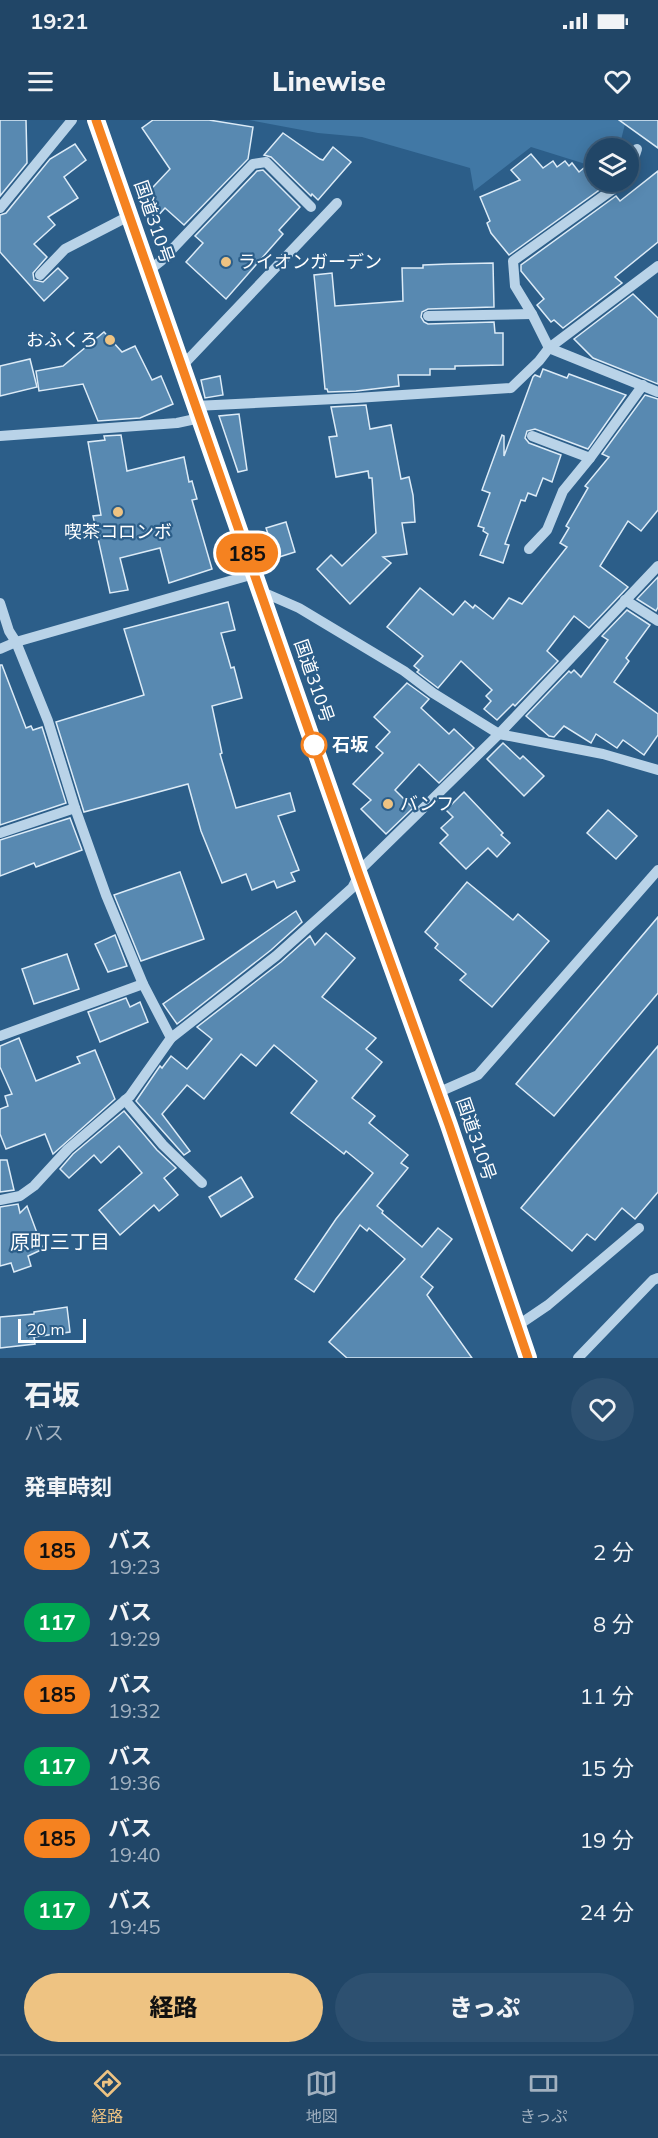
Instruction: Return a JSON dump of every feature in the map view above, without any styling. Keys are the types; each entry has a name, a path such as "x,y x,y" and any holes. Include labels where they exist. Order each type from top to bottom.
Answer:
{"highway":[{"name":"国道310号","path":"96,120 528,1358"}],"street":[{"path":"0,208 72,120"},
{"path":"148,271 253,164 266,162 311,207"},
{"path":"608,192 513,261 515,286 549,348 658,392"},
{"path":"182,366 337,203"},
{"path":"40,275 65,249 129,216"},
{"path":"0,436 177,423 198,412 356,398 512,388 549,348 658,266"},
{"path":"428,316 532,314"},
{"path":"529,549 547,530 562,491 590,458 643,385"},
{"path":"532,436 590,458"},
{"path":"0,1200 20,1196 34,1186 68,1149 130,1096 171,1038 276,956 352,888 359,874 499,734 658,566"},
{"path":"0,649 16,642 257,583 404,671 433,693 499,734 603,754 658,770"},
{"path":"625,600 658,621"},
{"path":"0,603 9,631 16,642 48,721 106,896 143,984 171,1038"},
{"path":"0,833 75,808"},
{"path":"437,1093 478,1075 658,870"},
{"path":"0,1036 143,984"},
{"path":"125,1100 163,1145 202,1183"},
{"path":"517,1326 548,1305 639,1228"},
{"path":"578,1358 653,1280 658,1278"}],"shaded area":[{"path":"249,120 626,120 622,138 585,138 585,164 531,147 474,191 470,168 362,137 318,133"}],"building":[{"path":"0,120 26,120 27,163 0,196"},
{"path":"153,120 209,120 253,127 248,159 184,225 165,208 156,218 139,202 170,169 142,128"},
{"path":"619,120 658,120 658,148"},
{"path":"283,133 320,159 323,160 333,147 351,162 318,200 271,157 264,155"},
{"path":"75,144 86,160 64,177 78,198 48,217 55,225 34,244 47,257 33,273 34,280 43,282 58,268 68,278 44,301 0,252 0,215 6,213 50,159"},
{"path":"531,154 543,168 553,161 557,167 565,161 569,166 572,163 579,172 585,167 585,192 596,192 509,255 491,233 487,223 490,221 480,197 520,180 511,170"},
{"path":"263,170 300,207 279,230 283,234 226,299 186,262 203,243 195,236 257,171"},
{"path":"658,171 658,242 615,277 622,283 563,328 554,320 551,322 537,305 544,299 521,271 521,265 616,196 620,201 631,192 639,192 639,186"},
{"path":"493,263 494,307 428,309 422,312 421,317 428,324 494,322 495,333 503,333 503,365 455,366 455,369 430,369 430,375 398,375 399,386 356,391 328,392 325,389 314,275 332,273 335,306 403,301 402,268 423,268 423,265"},
{"path":"633,294 658,318 658,384 593,358 574,339"},
{"path":"104,332 122,352 135,346 152,380 161,376 173,404 140,418 98,421 83,384 39,391 36,371 63,366"},
{"path":"30,359 37,387 0,396 0,366"},
{"path":"543,369 567,378 569,374 626,395 588,449 535,429 527,431 525,438 529,443 561,455 552,482 543,478 536,496 528,493 525,501 521,500 505,544 509,545 503,563 480,555 488,534 483,531 484,528 478,526 490,493 482,490 502,435 504,436 504,456 533,377 535,375 540,377"},
{"path":"220,376 223,395 205,398 201,380"},
{"path":"645,395 658,399 658,510 641,531 628,521 600,566 628,587 589,628 574,616 547,651 558,661 515,706 513,704 497,720 484,709 491,701 486,696 492,690 461,661 438,688 417,672 419,670 414,666 423,656 387,627 420,588 453,615 465,601 473,608 475,605 493,619 509,598 522,604 567,547 560,543 569,528 566,526 588,488 585,486 609,457 602,454"},
{"path":"366,405 370,429 391,425 401,479 409,477 415,522 402,523 407,554 383,557 391,563 350,604 317,569 331,555 342,566 376,533 372,478 369,478 368,471 336,477 329,437 337,436 331,407"},
{"path":"239,414 247,470 238,472 219,416"},
{"path":"121,435 127,471 184,457 189,482 192,481 197,499 192,500 212,569 169,583 160,548 120,558 128,590 110,593 93,516 101,515 88,442 105,440 104,436"},
{"path":"286,522 295,552 276,558 266,528"},
{"path":"658,577 658,607 656,611 637,599"},
{"path":"228,602 235,630 221,633 231,668 234,667 242,698 212,706 222,753 220,754 236,808 290,793 295,811 278,816 299,870 291,873 295,881 277,888 274,881 252,890 246,874 222,883 201,831 188,784 84,812 56,722 144,695 124,629"},
{"path":"627,610 650,625 626,658 629,661 614,682 658,714 658,735 644,755 623,740 617,748 596,734 591,743 564,726 554,737 549,736 526,716 569,671 571,673 574,670 581,677 608,640 602,636"},
{"path":"0,665 2,665 26,728 31,726 33,730 42,727 66,803 0,825"},
{"path":"407,683 429,699 421,708 449,734 454,729 474,748 439,783 419,764 395,790 413,808 386,834 361,809 371,800 353,784 383,753 376,747 390,732 374,717"},
{"path":"503,743 520,759 523,756 544,776 524,796 487,759"},
{"path":"464,792 510,843 497,857 488,848 466,869 440,843 448,835 441,828 453,817 446,810"},
{"path":"608,810 637,836 616,859 587,833"},
{"path":"70,818 82,850 36,867 34,863 0,876 0,840"},
{"path":"180,872 204,939 141,961 114,895"},
{"path":"467,882 513,920 518,914 549,941 492,1007 460,980 466,974 435,948 438,944 425,932"},
{"path":"296,911 302,922 271,950 177,1024 163,1004"},
{"path":"658,917 658,993 554,1116 516,1084"},
{"path":"326,933 355,958 322,997 376,1038 366,1049 382,1062 352,1098 375,1116 369,1123 408,1155 401,1163 408,1168 377,1206 383,1211 382,1213 422,1247 438,1228 452,1239 421,1277 433,1287 427,1295 472,1358 347,1358 329,1342 405,1259 369,1228 367,1231 360,1225 314,1292 295,1279 336,1219 373,1173 346,1151 344,1154 291,1113 317,1081 274,1045 256,1066 241,1054 204,1099 187,1085 162,1114 190,1151 184,1155 136,1101 160,1066 162,1068 171,1056 187,1069 212,1039 197,1027 281,962 310,936 315,945"},
{"path":"115,935 127,966 108,972 95,944"},
{"path":"67,954 79,989 34,1004 22,969"},
{"path":"126,998 130,1007 140,1002 148,1022 100,1042 88,1012"},
{"path":"19,1038 36,1081 80,1063 77,1057 95,1050 115,1099 53,1154 45,1134 6,1149 0,1134 0,1109 8,1106 5,1096 12,1094 0,1067 0,1046"},
{"path":"658,1046 658,1192 635,1219 622,1208 595,1240 587,1234 572,1251 521,1208"},
{"path":"124,1111 157,1150 176,1168 164,1178 178,1195 159,1211 154,1205 120,1235 99,1210 142,1173 119,1146 101,1163 94,1155 69,1178 60,1169 73,1154"},
{"path":"0,1160 7,1160 14,1190 0,1192"},
{"path":"241,1177 253,1197 221,1217 209,1197"},
{"path":"18,1204 20,1213 27,1206 43,1249 28,1256 31,1266 14,1272 11,1263 0,1266 0,1207"},
{"path":"67,1307 70,1332 34,1337 35,1344 0,1348 0,1317 34,1314 34,1312"}],"bus line":[{"name":"185","path":"96,120 358,872 449,1125 528,1358"}],"place":[{"name":"ライオンガーデン","path":"226,262"},
{"name":"おふくろ","path":"110,340"},
{"name":"喫茶コロンボ","path":"118,512"},
{"name":"石坂","path":"314,745"},
{"name":"バンフ","path":"388,804"}],"district":[{"name":"原町三丁目","path":"60,1242"}]}
